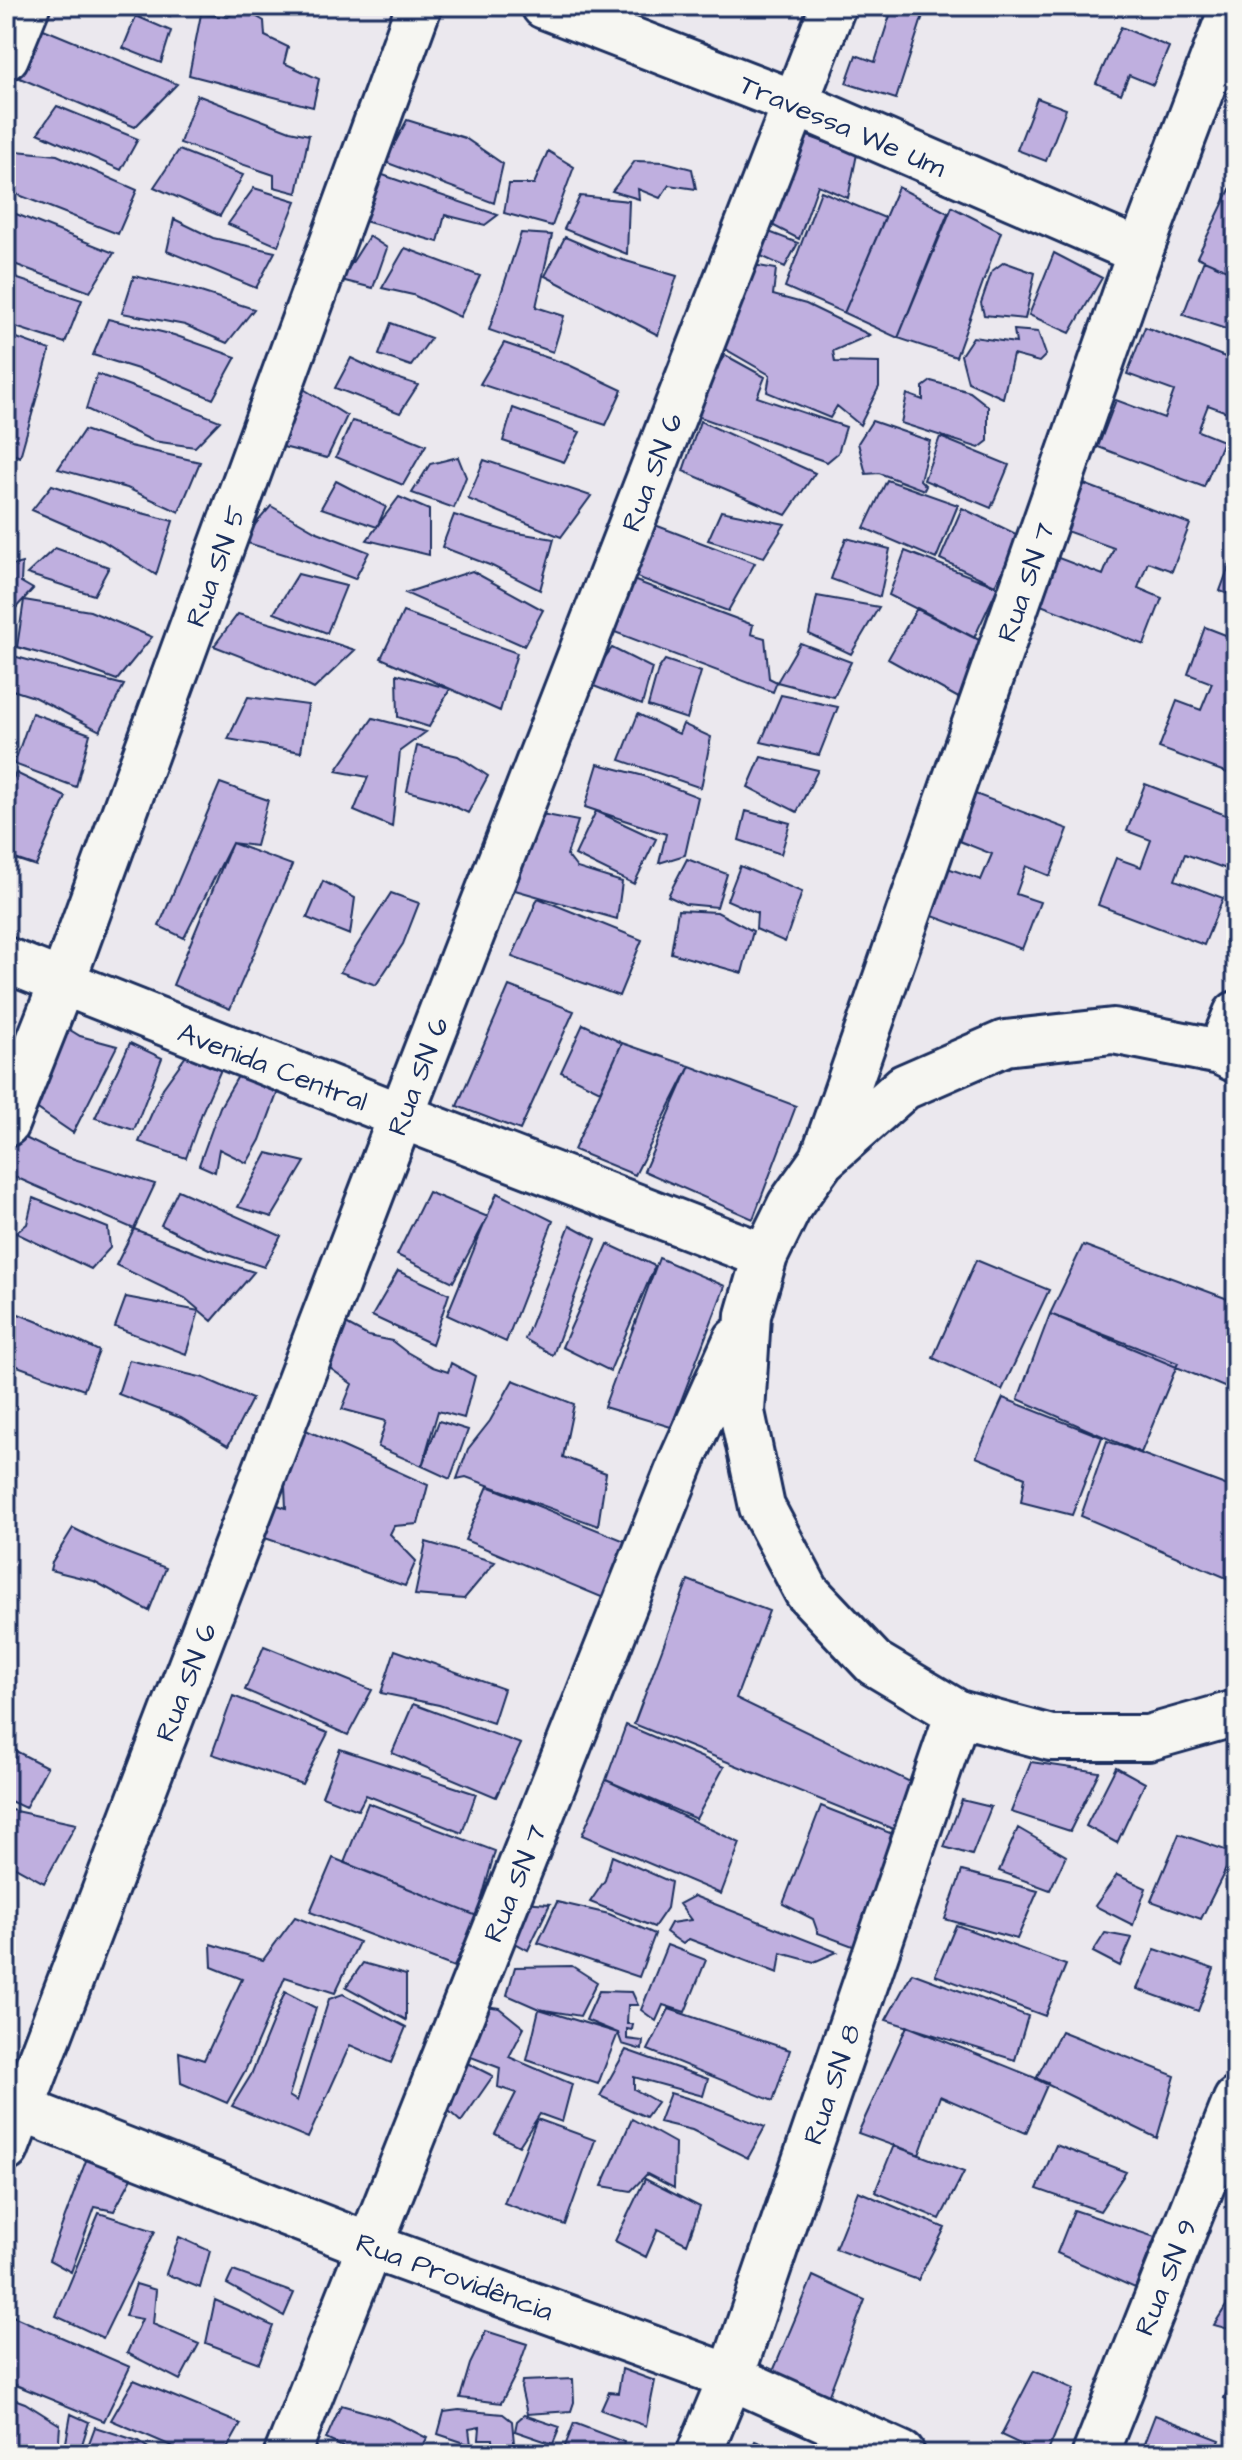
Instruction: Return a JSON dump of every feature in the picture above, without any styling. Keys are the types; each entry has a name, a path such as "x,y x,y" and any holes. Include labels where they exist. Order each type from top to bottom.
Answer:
{"street":[{"path":"6,57 27,6"},
{"name":"Rua SN 5","path":"6,1124 62,983 419,6"},
{"name":"Travessa We Um","path":"544,6 795,103 1140,252"},
{"name":"Rua SN 6","path":"6,2149 14,2106 833,6"},
{"name":"Rua SN 7","path":"822,1160 1140,252 1233,6"},
{"name":"Avenida Central","path":"6,960 765,1256"},
{"path":"1231,1042 1113,1031 1005,1043 904,1087 822,1160 790,1205 765,1256 748,1315 742,1412 762,1507 807,1592 874,1663 958,1713 1051,1738 1148,1738 1236,1713"},
{"name":"Rua SN 7","path":"287,2454 683,1458 748,1315"},
{"name":"Rua SN 8","path":"699,2454 731,2377 958,1713"},
{"name":"Rua SN 9","path":"1095,2454 1236,2100"},
{"name":"Rua Providência","path":"14,2106 370,2246 731,2377 902,2454"}],"building":[{"path":"134,6 169,6 170,16"},
{"path":"893,6 926,6 896,99 846,83 856,55 875,62"},
{"path":"240,7 264,21 265,36 288,47 284,63 319,79 313,107 189,75 201,14 228,17"},
{"path":"136,16 171,31 161,63 123,48"},
{"path":"1121,27 1169,47 1153,85 1129,75 1121,94 1096,83"},
{"path":"41,28 177,84 135,127 15,76"},
{"path":"197,95 290,131 309,135 297,193 274,187 274,175 180,143"},
{"path":"1037,98 1066,109 1046,161 1017,150"},
{"path":"57,106 138,139 121,170 38,133"},
{"path":"407,120 465,138 503,164 494,203 385,162"},
{"path":"805,135 857,154 848,198 818,185 799,239 772,225"},
{"path":"6,150 57,155 137,190 118,234 6,190"},
{"path":"179,150 243,175 220,216 154,187"},
{"path":"548,151 574,167 552,226 504,213 509,184 534,184"},
{"path":"635,161 665,162 692,169 696,189 669,185 660,198 638,189 639,199 612,191"},
{"path":"380,174 498,215 485,225 445,215 438,242 361,220"},
{"path":"1236,177 1236,274 1197,257"},
{"path":"898,187 948,213 898,338 844,313"},
{"path":"254,188 296,201 278,246 228,224"},
{"path":"821,191 885,218 844,313 785,287"},
{"path":"580,196 629,201 627,254 564,229"},
{"path":"952,207 1001,232 956,357 898,338"},
{"path":"6,210 114,253 90,292 6,261"},
{"path":"174,219 213,238 275,252 256,288 167,251"},
{"path":"769,232 798,243 785,267 761,256"},
{"path":"521,233 552,235 536,307 564,316 553,352 489,330"},
{"path":"369,236 387,248 373,288 341,280"},
{"path":"565,237 609,256 677,276 658,335 545,276"},
{"path":"405,248 480,276 460,317 413,295 382,288"},
{"path":"1054,253 1102,278 1070,333 1029,315"},
{"path":"1204,260 1236,274 1236,325 1232,331 1183,315"},
{"path":"1004,262 1035,273 1025,319 984,315 981,303 992,271"},
{"path":"753,265 776,269 773,295 806,304 870,335 833,351 835,362 879,363 879,387 860,425 837,406 830,418 767,392 770,375 720,346"},
{"path":"6,275 82,300 65,343 6,324"},
{"path":"134,276 188,288 254,309 227,343 185,325 122,313"},
{"path":"108,319 174,335 236,357 213,399 154,374 93,355"},
{"path":"391,323 431,338 411,366 379,355"},
{"path":"1145,327 1236,361 1236,405 1232,414 1208,405 1198,431 1223,441 1204,487 1098,447 1116,400 1164,418 1174,391 1127,374"},
{"path":"1014,330 1038,332 1046,355 1039,362 1013,355 1003,398 968,382 961,355 973,337 1016,343"},
{"path":"6,334 50,350 20,457 6,451"},
{"path":"504,343 569,365 622,390 606,425 480,384"},
{"path":"725,355 765,377 757,397 846,427 838,453 827,462 694,415 712,374"},
{"path":"351,358 418,385 400,413 335,388"},
{"path":"97,374 220,421 195,447 153,441 86,409"},
{"path":"931,381 970,392 988,406 988,441 979,448 901,423 907,394 923,400 923,387"},
{"path":"302,388 347,416 327,458 279,446"},
{"path":"513,408 580,432 564,462 503,441"},
{"path":"352,421 392,431 426,445 403,485 336,457"},
{"path":"700,421 815,473 786,515 683,471"},
{"path":"872,421 930,441 920,480 926,486 924,490 879,473 866,474 858,443"},
{"path":"84,430 130,446 200,462 179,512 127,488 58,469"},
{"path":"940,437 1009,465 991,508 924,480"},
{"path":"458,457 466,477 454,508 412,493 430,464"},
{"path":"484,460 591,496 561,537 468,499"},
{"path":"887,480 958,505 936,559 864,528"},
{"path":"336,481 386,507 377,527 321,508"},
{"path":"1084,484 1190,524 1172,571 1148,562 1138,588 1162,598 1144,645 1038,604 1056,557 1103,575 1114,548 1066,531"},
{"path":"52,485 173,521 156,575 103,541 32,510"},
{"path":"399,497 429,510 429,555 367,540"},
{"path":"271,506 315,531 369,552 355,579 241,541"},
{"path":"962,508 1020,536 995,585 940,559"},
{"path":"721,511 785,524 764,557 708,540"},
{"path":"454,515 506,531 554,539 540,590 492,566 442,547"},
{"path":"655,525 755,563 728,611 631,575"},
{"path":"846,538 890,549 880,597 831,579"},
{"path":"1236,547 1236,597 1220,591"},
{"path":"55,548 109,567 94,595 27,574"},
{"path":"905,551 998,587 974,638 889,595"},
{"path":"22,563 21,582 33,589 13,611 12,638 6,638 6,567"},
{"path":"472,571 543,610 524,646 405,593"},
{"path":"298,574 346,586 327,633 274,613"},
{"path":"633,580 753,625 751,634 765,638 769,678 777,682 773,692 612,631"},
{"path":"817,596 879,607 851,654 809,634"},
{"path":"24,600 90,611 152,637 117,680 17,647"},
{"path":"917,608 987,644 964,701 888,659"},
{"path":"403,612 517,653 500,711 381,658"},
{"path":"238,614 355,650 314,689 281,672 214,646"},
{"path":"1205,627 1236,639 1236,776 1159,748 1177,701 1201,710 1212,683 1188,674"},
{"path":"800,643 851,662 834,697 777,682"},
{"path":"612,648 652,668 642,705 586,683"},
{"path":"6,654 124,685 100,731 34,697 6,688"},
{"path":"665,660 701,672 687,719 648,706 658,670"},
{"path":"397,674 450,689 429,727 398,717"},
{"path":"781,695 838,707 819,755 761,742"},
{"path":"248,697 308,705 301,752 228,739"},
{"path":"32,713 90,734 76,787 14,764"},
{"path":"638,714 679,734 683,724 711,737 701,788 620,760"},
{"path":"373,718 426,732 400,751 392,827 354,811 368,777 336,771"},
{"path":"6,742 14,744 6,763"},
{"path":"417,746 458,756 488,776 468,813 443,801 407,791"},
{"path":"761,757 818,770 797,812 748,787"},
{"path":"598,764 644,776 698,797 685,855 659,863 666,834 585,807"},
{"path":"16,773 66,797 36,866 6,856 6,790"},
{"path":"220,783 268,800 256,846 232,843 184,938 159,926"},
{"path":"1145,784 1236,819 1236,862 1232,871 1185,854 1175,880 1223,898 1204,945 1098,905 1116,858 1141,867 1151,840 1127,831"},
{"path":"962,789 1068,829 1050,876 1026,866 1016,894 1040,902 1022,949 916,910 934,863 981,880 992,854 944,835"},
{"path":"596,811 656,839 634,884 575,855"},
{"path":"746,811 790,823 781,854 739,840"},
{"path":"541,814 578,821 567,855 577,868 622,882 617,919 515,890"},
{"path":"232,843 292,865 230,1009 173,985"},
{"path":"687,859 727,874 717,907 685,904 668,896"},
{"path":"740,866 802,892 785,942 756,929 757,913 727,900"},
{"path":"323,881 355,898 350,935 307,918"},
{"path":"391,893 419,903 403,944 376,985 340,972"},
{"path":"538,898 642,940 619,996 512,957"},
{"path":"678,910 717,912 753,931 742,973 671,953"},
{"path":"509,986 574,1011 520,1130 457,1106"},
{"path":"57,1022 80,1036 117,1046 73,1133 29,1103"},
{"path":"583,1024 622,1043 600,1091 561,1072"},
{"path":"130,1043 162,1058 134,1130 95,1118"},
{"path":"622,1043 690,1066 635,1175 574,1150"},
{"path":"191,1049 223,1065 186,1158 139,1142 163,1088"},
{"path":"248,1059 281,1083 260,1140 247,1163 219,1149 215,1172 199,1165 220,1107"},
{"path":"690,1066 796,1106 753,1219 644,1171"},
{"path":"9,1130 58,1154 155,1184 134,1229 6,1173"},
{"path":"267,1153 305,1162 272,1217 238,1207"},
{"path":"178,1190 281,1236 264,1267 209,1249 161,1225"},
{"path":"428,1192 488,1217 453,1282 397,1255"},
{"path":"497,1193 553,1221 506,1342 447,1315"},
{"path":"33,1198 108,1228 110,1248 91,1269 16,1233 27,1224"},
{"path":"570,1225 596,1239 553,1355 525,1339"},
{"path":"134,1229 254,1272 212,1321 185,1298 116,1265"},
{"path":"608,1244 655,1266 610,1371 562,1347"},
{"path":"1083,1245 1236,1302 1236,1392 1050,1314"},
{"path":"659,1258 725,1286 671,1427 604,1407"},
{"path":"976,1260 1049,1290 1002,1390 933,1358"},
{"path":"398,1271 449,1294 432,1344 372,1316"},
{"path":"126,1297 199,1311 186,1354 115,1327"},
{"path":"6,1309 99,1351 84,1390 6,1362"},
{"path":"1050,1314 1178,1363 1141,1453 1018,1399"},
{"path":"344,1323 368,1336 392,1341 433,1367 448,1372 451,1363 475,1376 464,1418 438,1411 422,1466 378,1447 386,1421 342,1409 352,1384 330,1368"},
{"path":"129,1360 204,1378 252,1399 228,1446 181,1418 118,1394"},
{"path":"513,1380 574,1404 563,1457 606,1473 598,1526 466,1477 457,1479 468,1449 490,1421"},
{"path":"1003,1398 1102,1437 1072,1515 1021,1502 1025,1477 976,1457"},
{"path":"439,1421 468,1430 450,1479 422,1466"},
{"path":"297,1426 428,1485 418,1524 394,1526 390,1534 416,1561 405,1586 265,1538 264,1500 286,1508 285,1486 273,1477"},
{"path":"1107,1441 1236,1489 1236,1582 1081,1516"},
{"path":"488,1486 630,1543 606,1599 465,1540"},
{"path":"6,1504 16,1508 6,1523"},
{"path":"73,1528 111,1547 166,1568 149,1611 94,1581 50,1570"},
{"path":"426,1542 495,1562 464,1599 415,1595"},
{"path":"688,1580 769,1611 736,1698 931,1792 903,1833 634,1724"},
{"path":"264,1646 372,1690 348,1735 245,1690"},
{"path":"395,1650 504,1689 493,1723 439,1705 381,1693"},
{"path":"233,1696 328,1733 302,1784 212,1754"},
{"path":"413,1704 521,1744 496,1797 392,1753"},
{"path":"626,1725 724,1767 696,1819 606,1780"},
{"path":"6,1746 47,1767 25,1808 6,1799"},
{"path":"340,1749 476,1794 462,1833 366,1795 358,1810 322,1796"},
{"path":"1031,1762 1099,1772 1070,1831 1011,1812"},
{"path":"1116,1767 1145,1783 1117,1843 1086,1826"},
{"path":"606,1780 740,1843 721,1894 582,1835"},
{"path":"962,1800 991,1807 972,1855 944,1847"},
{"path":"368,1803 495,1851 477,1916 344,1863"},
{"path":"821,1806 908,1840 866,1951 818,1933 813,1919 783,1904"},
{"path":"6,1809 76,1824 44,1883 6,1862"},
{"path":"1018,1828 1066,1856 1050,1890 999,1871"},
{"path":"1179,1834 1234,1853 1201,1919 1151,1901"},
{"path":"612,1856 671,1882 667,1908 654,1927 590,1902 605,1880"},
{"path":"333,1858 477,1916 454,1967 310,1912"},
{"path":"962,1871 1038,1891 1017,1939 945,1919"},
{"path":"1117,1875 1146,1888 1133,1925 1095,1906"},
{"path":"694,1896 837,1952 814,1962 781,1953 778,1973 689,1939 683,1944 666,1932 671,1923 691,1920 679,1904"},
{"path":"521,1902 550,1904 528,1950 510,1940"},
{"path":"557,1902 609,1914 655,1934 639,1977 538,1943"},
{"path":"295,1917 359,1942 335,1993 285,1977 246,2069 227,2103 181,2083 179,2052 204,2060 242,1979 212,1967 211,1944 263,1960"},
{"path":"956,1925 1066,1965 1045,2016 935,1975"},
{"path":"1105,1933 1132,1938 1120,1966 1093,1952"},
{"path":"667,1945 706,1960 685,2012 663,2005 656,2021 641,2010"},
{"path":"1155,1949 1214,1969 1198,2011 1137,1989"},
{"path":"363,1963 406,1975 406,2020 346,1987"},
{"path":"572,1966 597,1982 580,2016 539,2009 507,1995 515,1967"},
{"path":"912,1973 1028,2016 1015,2060 886,2020"},
{"path":"599,1991 632,1992 638,2005 628,2005 627,2024 633,2024 632,2030 627,2029 627,2039 643,2041 642,2050 622,2044 618,2033 586,2020"},
{"path":"285,1992 316,2008 289,2096 297,2101 329,1999 343,1994 406,2027 391,2063 350,2045 308,2138 232,2106 251,2075"},
{"path":"479,2005 499,2008 524,2028 509,2057 572,2084 562,2122 540,2114 519,2146 495,2134 516,2093 498,2087 500,2068 463,2054"},
{"path":"539,2009 618,2033 598,2084 527,2060"},
{"path":"669,2009 790,2050 773,2101 648,2050"},
{"path":"907,2026 1048,2083 1026,2133 940,2096 919,2155 858,2133"},
{"path":"1061,2031 1175,2076 1157,2138 1036,2079"},
{"path":"626,2050 708,2079 703,2096 634,2077 634,2089 657,2102 646,2117 600,2096"},
{"path":"457,2058 493,2076 461,2122 439,2102"},
{"path":"670,2093 765,2127 748,2158 692,2130 659,2122"},
{"path":"537,2119 595,2140 565,2225 504,2203"},
{"path":"632,2119 675,2143 674,2188 647,2174 631,2191 602,2186"},
{"path":"894,2145 964,2172 940,2219 875,2192"},
{"path":"1056,2145 1126,2172 1100,2211 1037,2189"},
{"path":"87,2158 134,2174 114,2211 95,2207 71,2272 49,2260"},
{"path":"645,2179 700,2207 687,2244 658,2229 646,2257 615,2241"},
{"path":"858,2191 945,2228 918,2280 835,2249"},
{"path":"1074,2210 1155,2237 1135,2288 1057,2253"},
{"path":"99,2213 155,2231 103,2338 56,2316"},
{"path":"179,2237 210,2251 200,2288 166,2274"},
{"path":"233,2271 294,2293 284,2316 227,2284"},
{"path":"813,2276 865,2300 825,2405 769,2381"},
{"path":"136,2284 156,2290 153,2324 199,2344 180,2380 127,2353 142,2319 125,2316"},
{"path":"1236,2290 1236,2331 1214,2325"},
{"path":"215,2300 273,2326 259,2363 206,2343"},
{"path":"6,2313 130,2367 104,2421 6,2381"},
{"path":"486,2331 527,2344 501,2403 460,2398 470,2364"},
{"path":"622,2369 655,2381 646,2426 601,2410 609,2392 618,2393"},
{"path":"1034,2371 1074,2389 1047,2454 1001,2435"},
{"path":"1236,2372 1236,2404 1224,2398"},
{"path":"573,2379 574,2402 571,2411 527,2414 522,2381"},
{"path":"134,2380 241,2424 224,2454 190,2454 111,2420"},
{"path":"6,2396 25,2403 60,2425 58,2454 34,2454 6,2443"},
{"path":"341,2405 387,2418 427,2438 419,2454 357,2454 326,2439"},
{"path":"459,2410 503,2414 512,2421 515,2454 494,2454 493,2439 479,2439 480,2427 469,2429 471,2445 438,2434 444,2412"},
{"path":"71,2414 89,2422 79,2454 64,2454"},
{"path":"524,2415 560,2427 553,2444 515,2431 517,2421"},
{"path":"1155,2415 1220,2440 1214,2454 1140,2454"},
{"path":"574,2423 624,2442 621,2454 562,2454"},
{"path":"95,2427 138,2441 157,2454 85,2454"},
{"path":"755,2441 765,2445 761,2454 749,2454"}]}
